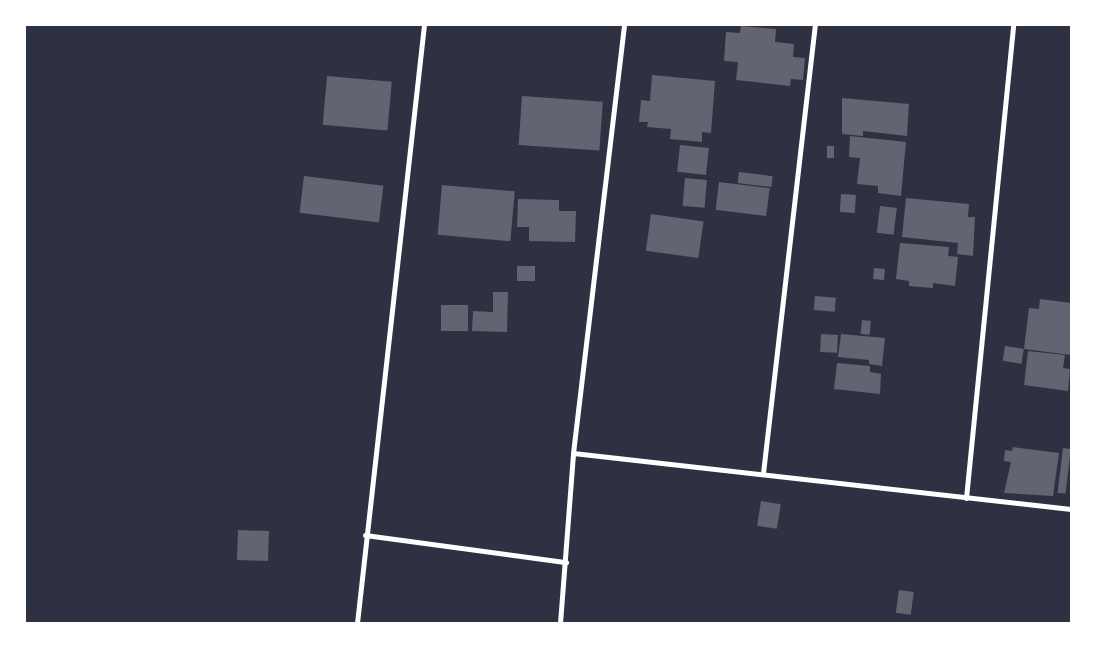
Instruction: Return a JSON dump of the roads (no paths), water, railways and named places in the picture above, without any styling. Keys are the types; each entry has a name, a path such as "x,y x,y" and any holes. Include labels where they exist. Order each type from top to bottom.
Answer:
{"street":[{"path":"357,623 365,535 409,181 424,25"},
{"path":"560,623 574,453 624,25"},
{"path":"763,473 815,25"},
{"path":"966,498 1013,25"},
{"path":"574,453 1071,509"},
{"path":"365,535 566,562"}]}
